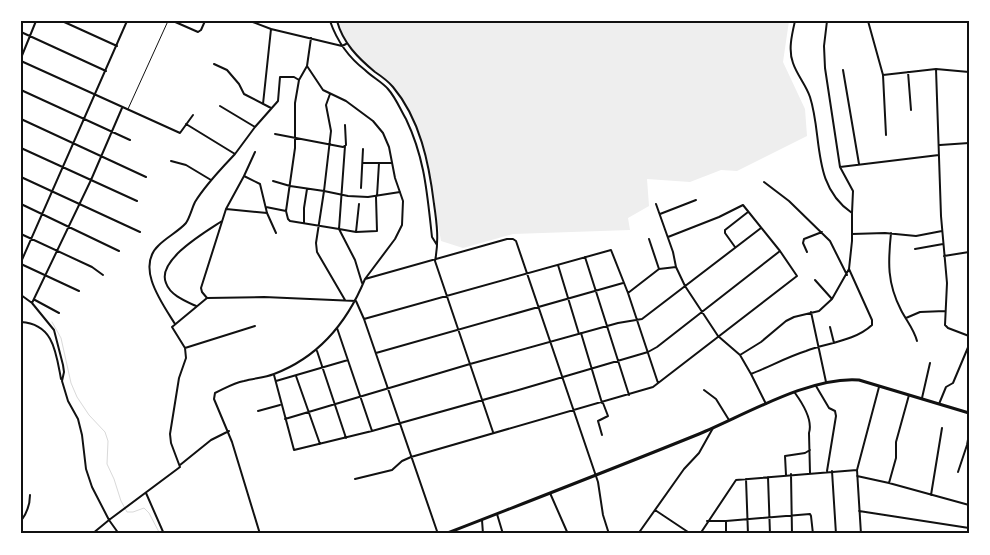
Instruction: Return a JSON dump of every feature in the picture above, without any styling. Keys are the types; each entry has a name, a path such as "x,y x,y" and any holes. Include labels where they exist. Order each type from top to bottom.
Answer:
{"main road":[{"path":"445,534 714,428 766,404 826,382 846,379 860,380 969,412"}],"street":[{"path":"36,21 21,59 127,110 180,133 193,115"},
{"path":"62,21 117,46"},
{"path":"173,21 198,32 205,21"},
{"path":"250,21 271,29 342,46"},
{"path":"330,21 342,46 354,61 388,88 399,105 412,132 421,156 432,237 437,245"},
{"path":"337,21 340,33 346,43 360,59 392,85 404,101 417,129 426,154 430,176 438,236 435,261 493,433"},
{"path":"795,21 792,33 791,54 793,64 811,98 822,172 845,209 852,213"},
{"path":"740,356 761,342 786,321 819,311 832,299 849,269 853,191 840,167 825,68 824,46 827,21"},
{"path":"868,21 883,75 886,135"},
{"path":"79,291 21,263 126,22"},
{"path":"263,104 271,29"},
{"path":"21,32 106,71"},
{"path":"311,38 307,66 299,80 295,103 295,137 286,211 289,220 356,232 377,231 379,163"},
{"path":"342,46 346,43"},
{"path":"214,64 227,70 239,84 244,94 271,108"},
{"path":"260,534 228,432 214,398 215,394 243,381 274,375 317,351 337,328 356,301 365,279 395,239 402,225 403,201 395,178 386,140 373,121 346,101 319,87 307,66"},
{"path":"883,75 936,69 969,71"},
{"path":"936,69 942,231 947,284 946,327 969,336"},
{"path":"843,70 859,164"},
{"path":"908,72 912,110"},
{"path":"175,324 151,278 148,264 152,253 186,223 195,203 211,180 278,101 280,77 294,77 299,80"},
{"path":"21,90 130,140"},
{"path":"330,94 326,105 330,122 330,144 317,252 345,300"},
{"path":"220,106 255,127"},
{"path":"32,303 91,180 122,107"},
{"path":"21,119 146,177"},
{"path":"186,124 235,154"},
{"path":"345,125 339,229 360,271 363,285"},
{"path":"275,134 345,146"},
{"path":"940,146 969,143"},
{"path":"21,148 137,201"},
{"path":"361,188 362,149"},
{"path":"207,298 201,288 222,221 226,209 255,152"},
{"path":"840,167 940,155"},
{"path":"171,161 186,165 211,180"},
{"path":"363,163 392,163"},
{"path":"244,176 260,184 267,213 276,233"},
{"path":"21,177 140,232"},
{"path":"273,181 290,186 341,194 377,197 400,192"},
{"path":"764,182 789,202 830,241 846,275"},
{"path":"304,222 307,189"},
{"path":"660,214 696,200"},
{"path":"21,204 119,251"},
{"path":"356,232 359,204"},
{"path":"656,204 676,267 685,286 718,336 740,356 766,404"},
{"path":"355,479 392,470 402,461 411,457 602,403 658,384 796,277 780,251 743,205 668,237"},
{"path":"266,207 286,211"},
{"path":"226,209 267,213"},
{"path":"735,247 724,233 725,230 748,212"},
{"path":"196,306 181,299 170,290 164,276 168,265 178,253 193,240 222,221"},
{"path":"285,419 470,364 647,316 761,228"},
{"path":"852,234 891,233 916,236 942,231"},
{"path":"807,252 803,243 804,240 822,232"},
{"path":"891,233 888,258 890,282 901,310 917,341"},
{"path":"21,234 103,274"},
{"path":"648,238 658,269"},
{"path":"365,279 435,261 507,239 516,241 595,475 609,534"},
{"path":"914,249 943,244"},
{"path":"364,319 611,250 628,293 658,384"},
{"path":"274,375 294,450 346,438 648,352 780,251"},
{"path":"944,256 969,252"},
{"path":"585,257 629,395"},
{"path":"558,265 602,403 608,416 598,421 602,435"},
{"path":"628,293 658,269 676,267"},
{"path":"751,374 806,351 857,334 872,325 872,320 849,269"},
{"path":"816,280 832,299"},
{"path":"376,353 623,283"},
{"path":"21,295 32,303 54,330 63,365 62,381"},
{"path":"180,465 171,443 170,434 179,378 186,358 185,348 172,327 175,324 207,298 264,296 356,301"},
{"path":"35,300 59,312"},
{"path":"356,301 376,353 438,534"},
{"path":"906,318 931,310 946,311"},
{"path":"811,312 826,382"},
{"path":"21,322 40,326 48,334 54,346 68,401 78,419 89,478 109,520 119,534"},
{"path":"185,348 255,326"},
{"path":"830,327 834,343"},
{"path":"337,328 372,431"},
{"path":"940,404 946,387 953,383 969,345"},
{"path":"317,351 346,438"},
{"path":"276,381 348,360"},
{"path":"922,398 930,363"},
{"path":"296,376 320,444"},
{"path":"861,534 857,470 879,385"},
{"path":"816,386 829,408 835,411 836,416 827,471"},
{"path":"704,390 716,399 730,420"},
{"path":"795,393 805,410 810,428 810,473"},
{"path":"889,483 896,458 896,442 909,394"},
{"path":"258,411 281,405"},
{"path":"638,534 684,469 699,453 714,428"},
{"path":"931,495 942,428"},
{"path":"92,534 180,468 180,465 211,440 228,432"},
{"path":"958,472 969,434"},
{"path":"786,475 785,456 806,453 810,450"},
{"path":"700,534 736,480 857,470"},
{"path":"832,471 836,534"},
{"path":"791,474 792,534"},
{"path":"857,476 969,505"},
{"path":"768,477 770,534"},
{"path":"746,479 748,534"},
{"path":"146,493 164,534"},
{"path":"550,494 568,533 563,534"},
{"path":"21,521 30,504 30,495"},
{"path":"655,510 691,534"},
{"path":"859,511 969,528"},
{"path":"497,514 503,534"},
{"path":"707,522 811,514 813,534"},
{"path":"482,520 483,534"},
{"path":"726,521 726,534"}],"lane":[{"path":"127,110 168,21"}],"shaded area":[{"path":"336,21 789,21 783,62 805,109 807,136 737,171 721,170 690,182 647,179 649,206 628,218 630,230 513,234 463,248 441,241 428,164 416,129 403,100 388,82 357,55 344,38"}],"waterway":[{"path":"52,322 61,338 71,383 77,397 89,415 105,432 108,441 107,464 121,501 127,512 144,508 149,513 160,534"}]}
